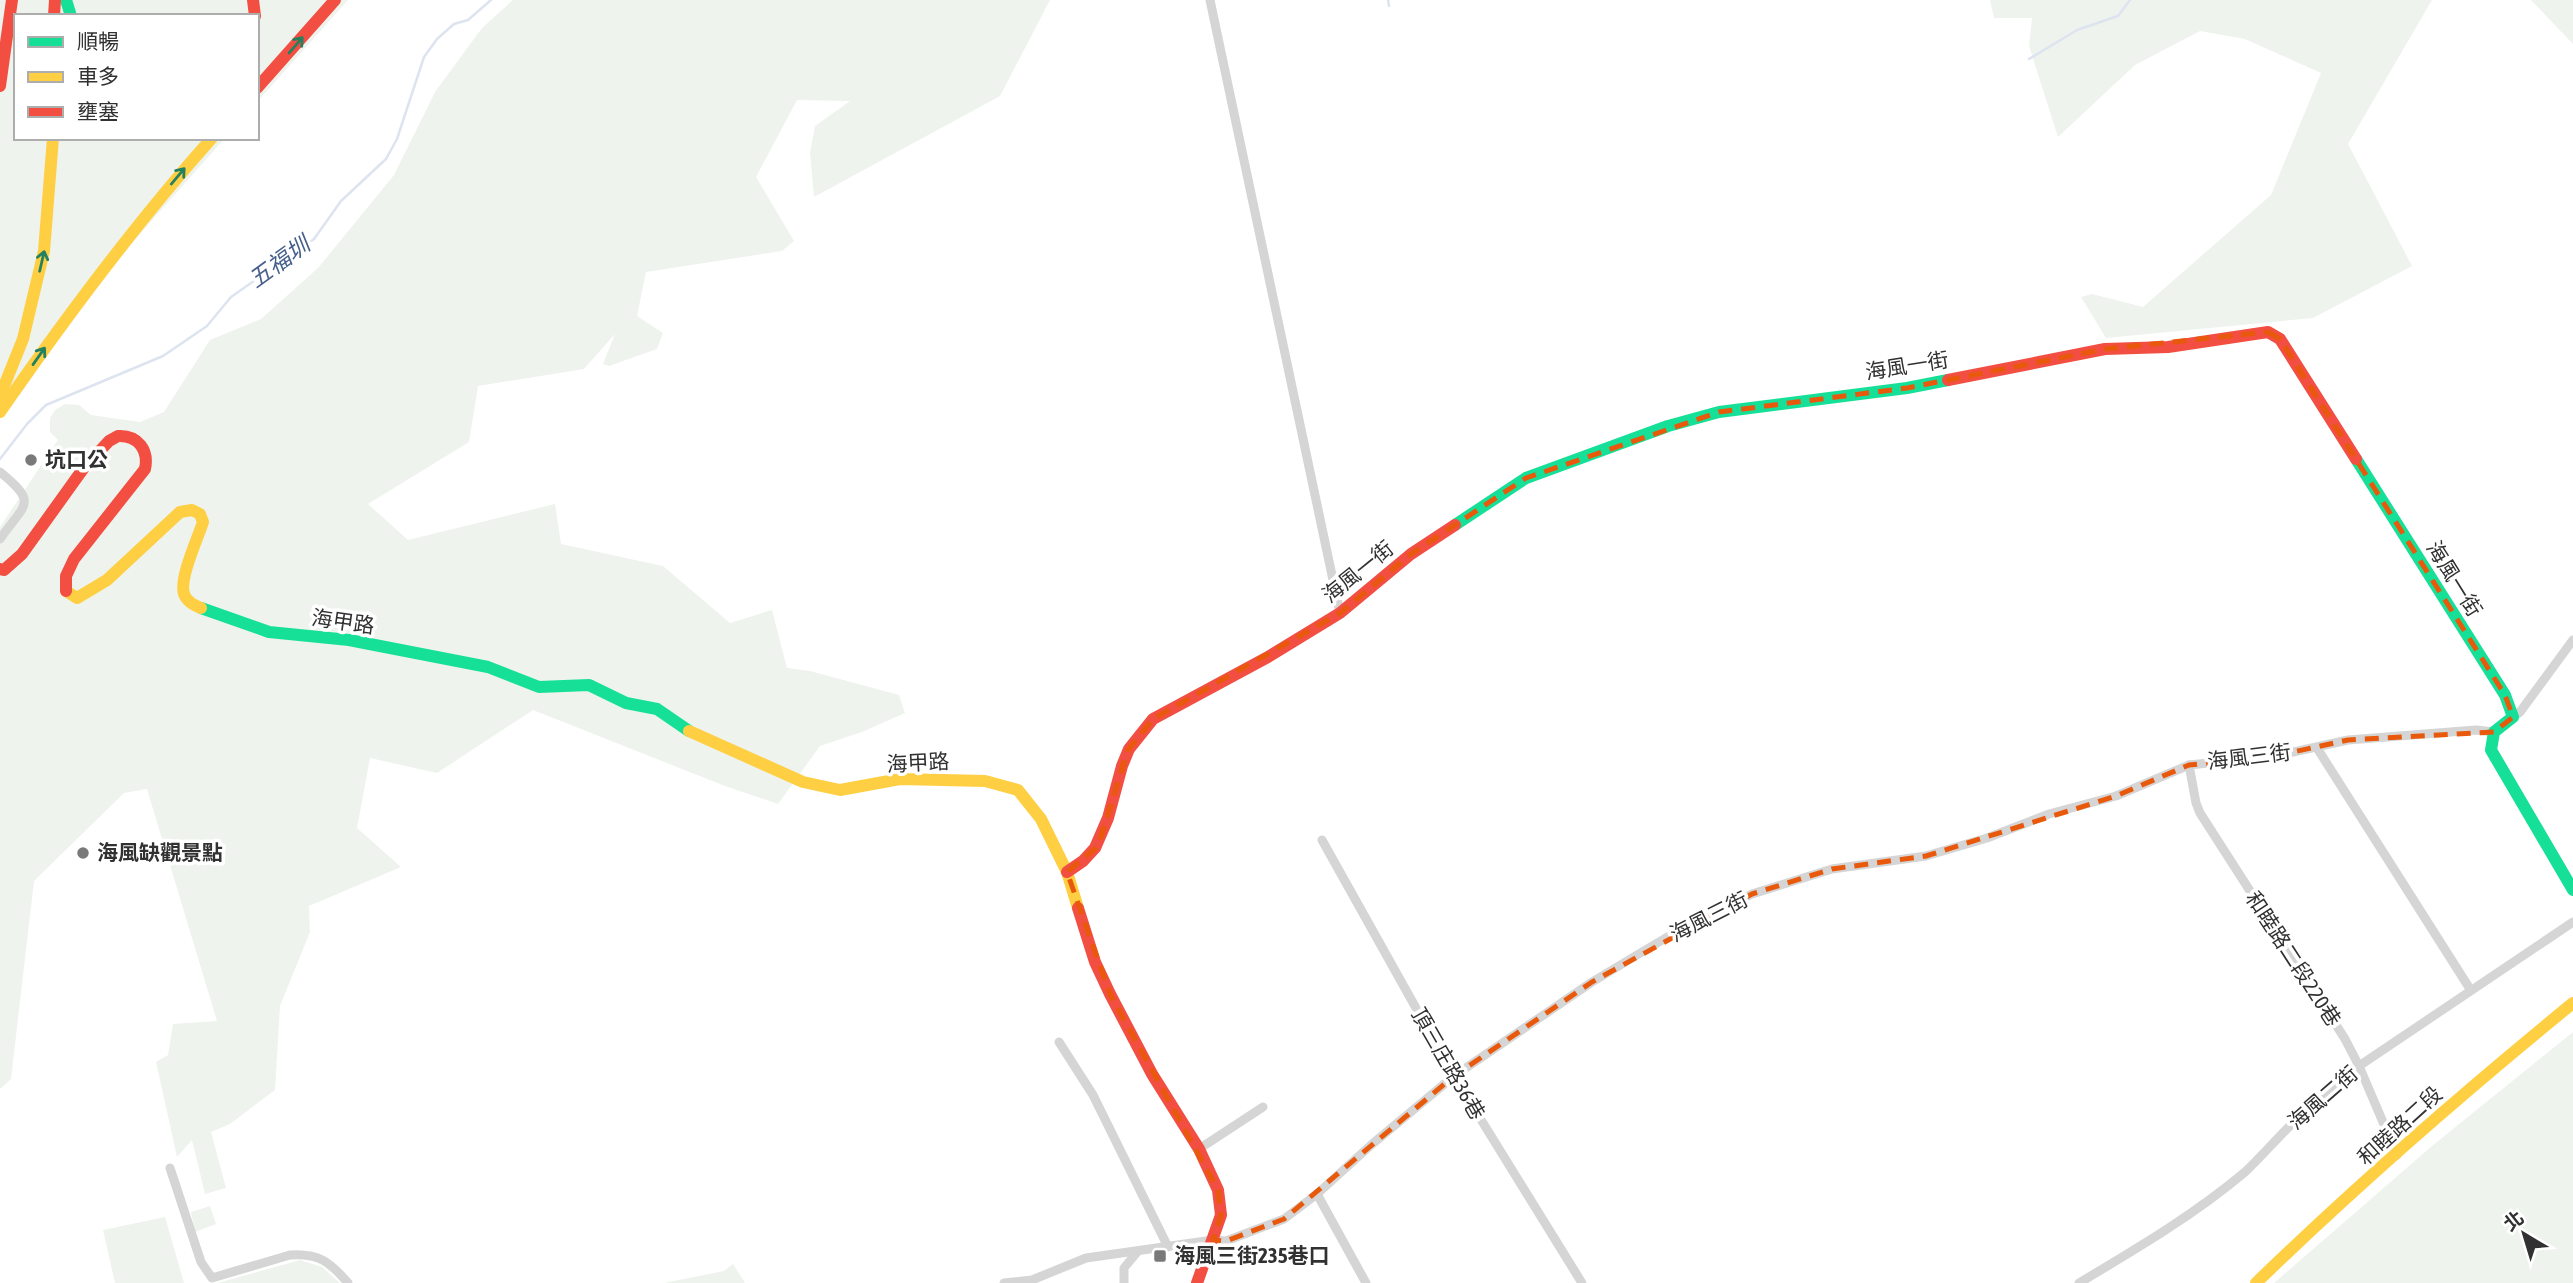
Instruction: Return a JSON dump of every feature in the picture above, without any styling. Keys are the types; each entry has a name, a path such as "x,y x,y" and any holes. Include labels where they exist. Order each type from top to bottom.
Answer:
{"main road":[{"path":"0,86 12,0"},
{"path":"259,86 335,0"},
{"path":"0,396 23,339 44,251 53,140"},
{"path":"0,412 113,254 210,140"},
{"name":"海風一街","path":"1067,872 1084,863 1098,846 1128,750 1153,719 1268,657 1340,614 1411,554 1526,478 1668,426 1719,412 1907,388 2105,349 2168,347 2268,332 2280,339 2505,695 2513,717"},
{"name":"海甲路","path":"0,569 12,566 22,554 97,451 116,436 128,436 142,445 146,459 145,469 74,559 63,584 67,593 77,598 107,580 180,512 196,510 203,522 183,581 184,594 191,604 269,632 349,640 488,667 539,687 589,684 626,703 657,709 694,734 803,782 840,790 900,779 985,781 1018,790 1041,819 1067,872"},
{"path":"2513,717 2494,732 2491,750 2573,890"},
{"path":"1067,872 1100,973 1152,1074 1199,1149 1219,1189 1221,1215 1196,1283"},
{"name":"和睦路二段","path":"2256,1283 2295,1244 2502,1060 2573,1003"}],"street":[{"path":"1210,0 1340,614"},
{"path":"0,472 21,489 25,497 24,505 0,539"},
{"path":"2513,717 2520,712 2573,640"},
{"name":"海風三街","path":"1004,1283 1032,1281 1086,1258 1213,1240 1226,1241 1272,1226 1317,1194 1454,1076 1614,968 1686,926 1752,894 1832,869 1926,856 1987,838 2049,814 2116,796 2189,765 2275,756 2348,740 2476,730 2494,732"},
{"path":"2317,748 2470,989"},
{"name":"和睦路二段220巷","path":"2189,765 2200,813 2345,1039 2396,1155"},
{"name":"頂三庄路36巷","path":"1322,840 1454,1076 1583,1283"},
{"name":"海風二街","path":"2079,1283 2143,1245 2210,1199 2246,1171 2295,1121 2345,1083 2359,1066 2573,922"},
{"path":"1059,1042 1093,1095 1168,1247"},
{"path":"1199,1149 1264,1107"},
{"path":"170,1168 201,1262 212,1278 290,1255 303,1254 333,1265 348,1283"},
{"path":"1317,1194 1366,1283"},
{"path":"1124,1283 1124,1268 1138,1251"}],"highlighted area":[{"path":"2268,332 2280,339 2505,695 2513,717 2494,732 2348,740 2275,756 2189,765 2116,796 1926,856 1832,869 1752,894 1592,982 1454,1076 1284,1219 1226,1241 1213,1240 1221,1215 1218,1190 1110,994 1067,872 1098,846 1128,750 1153,719 1340,613 1411,554 1526,478 1719,412 1907,388 2105,349"}],"shaded area":[{"path":"0,0 348,0 259,100 259,14 14,14 14,140 223,140 100,279 19,396 0,379"},
{"path":"513,0 1050,0 1000,96 814,197 810,153 815,126 850,101 797,100 756,177 794,241 782,251 646,272 637,316 663,333 657,349 609,366 603,364 615,334 584,369 478,386 469,442 368,504 408,540 555,504 561,544 663,566 730,623 772,610 787,668 810,671 899,695 905,713 862,732 820,746 778,804 725,786 533,710 437,773 370,758 357,828 401,867 309,906 310,932 280,1006 275,1090 230,1124 211,1132 226,1188 205,1194 192,1140 177,1157 156,1062 168,1055 173,1024 217,1021 147,789 124,793 34,881 11,1079 0,1089 0,527 58,440 50,432 50,418 55,410 65,404 79,405 91,415 140,422 164,412 210,340 261,319 318,268 394,175 435,92 482,28"},
{"path":"1990,0 2432,0 2348,144 2412,266 2313,318 2106,338 2081,297 2092,294 2143,307 2271,195 2321,73 2245,39 2200,31 2135,65 2058,137 2029,46 2032,18 1994,18"},
{"path":"2531,0 2573,0 2573,44"},
{"path":"2573,1032 2573,1283 2274,1283 2432,1146"},
{"path":"210,1206 216,1224 195,1232 191,1212"},
{"path":"165,1217 184,1283 115,1283 103,1230"},
{"path":"300,1260 322,1267 340,1283 218,1283"},
{"path":"733,1264 745,1283 664,1283 724,1271"}],"waterway":[{"name":"五福圳","path":"0,459 27,424 46,405 163,356 207,326 231,297 314,239 341,201 386,159 397,139 424,57 437,39 454,24 468,20 491,0"},
{"path":"1388,0 1389,6"},
{"path":"2029,59 2077,30 2118,16 2130,0"}],"traffic: fast":[{"path":"66,0 70,14"},
{"path":"1455,525 1526,478 1668,426 1719,412 1907,388 1948,380"},
{"path":"2356,459 2505,695 2513,717 2494,732 2491,750 2573,890"},
{"path":"201,608 269,632 349,640 488,667 539,687 589,685 626,703 657,709 689,731"}],"traffic: slow":[{"path":"0,396 23,339 44,251 53,140"},
{"path":"0,412 102,272 210,140"},
{"path":"66,591 77,598 107,580 180,512 192,510 200,514 203,522 186,568 183,587 187,599 201,608"},
{"path":"689,731 803,782 840,790 900,779 985,781 1018,790 1041,819 1067,872 1078,908"},
{"path":"2256,1283 2412,1140 2573,1003"}],"traffic: jam":[{"path":"0,86 12,0"},
{"path":"54,14 55,0"},
{"path":"253,0 255,14"},
{"path":"259,86 335,0"},
{"path":"1948,380 2105,349 2168,347 2268,332 2280,339 2356,459"},
{"path":"0,569 4,570 22,554 83,469 109,441 118,436 131,438 143,450 145,469 74,559 66,576 66,591"},
{"path":"1067,872 1095,848 1108,818 1129,749 1153,719 1268,657 1340,613 1411,554 1455,525"},
{"path":"1078,908 1095,962 1110,994 1152,1074 1199,1149 1218,1190 1221,1215 1197,1283"}],"place":[{"name":"坑口公","path":"31,460"},
{"name":"海風缺觀景點","path":"83,853"},
{"name":"海風三街235巷口","path":"1160,1256"}]}
